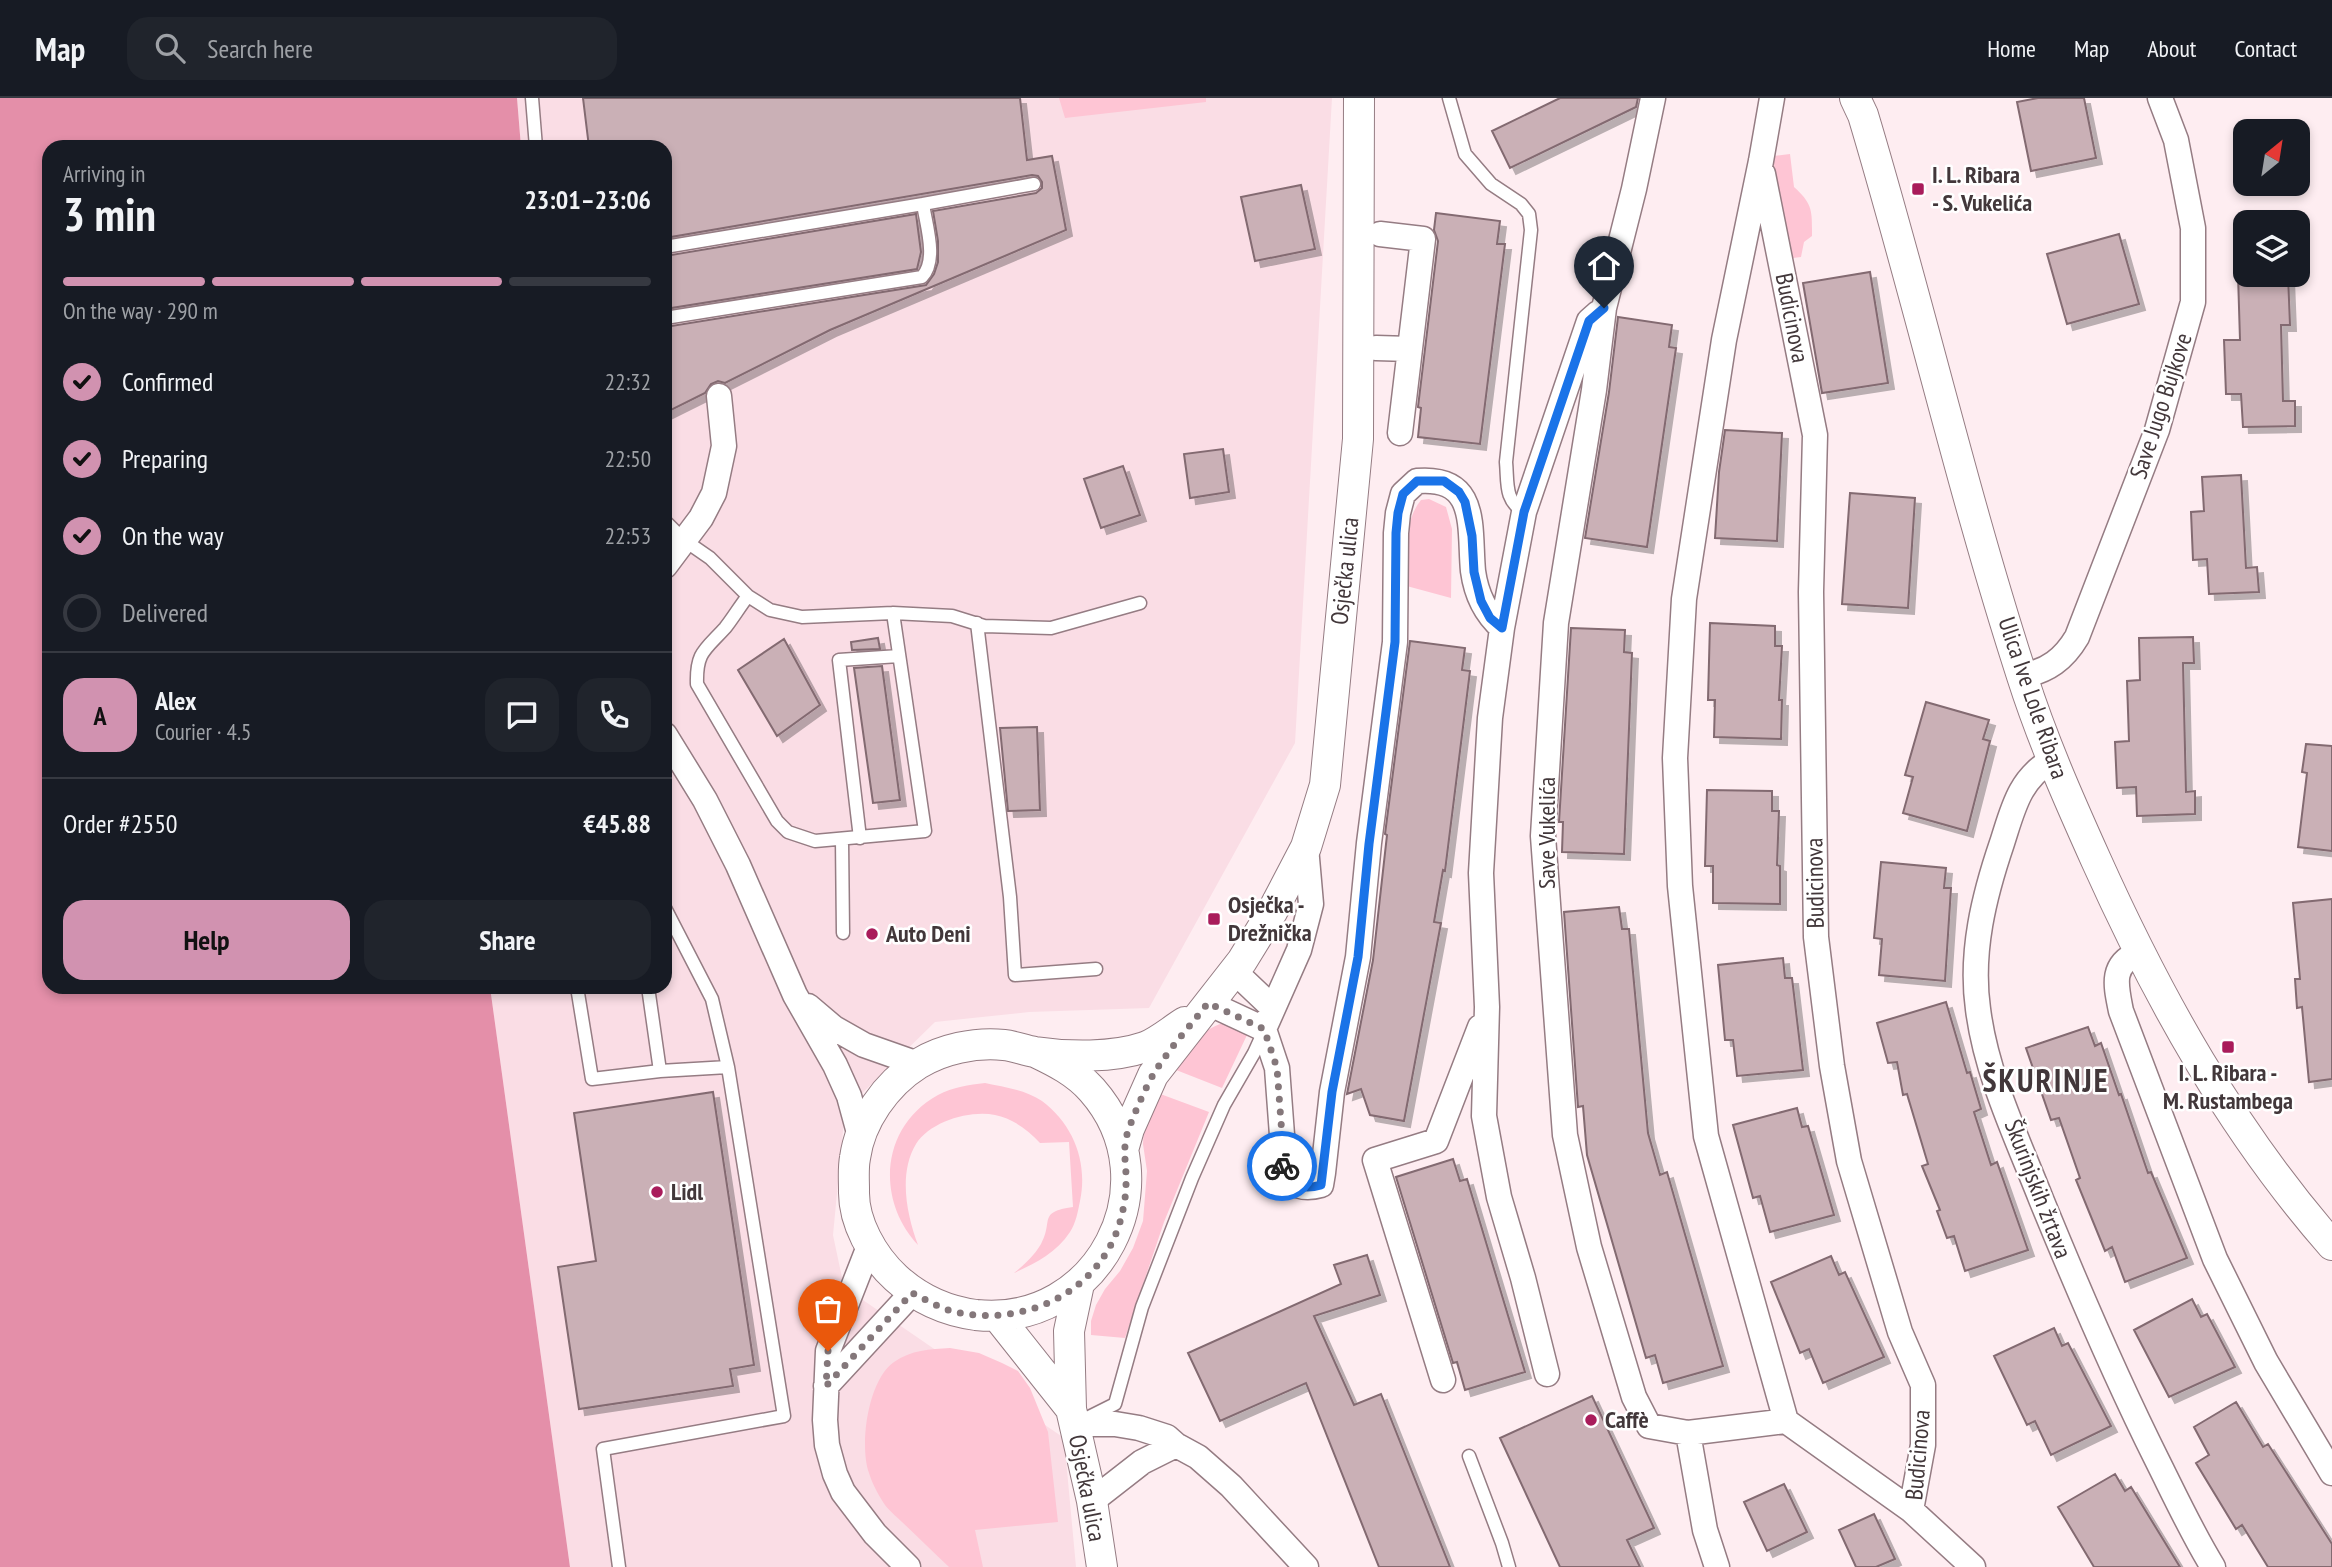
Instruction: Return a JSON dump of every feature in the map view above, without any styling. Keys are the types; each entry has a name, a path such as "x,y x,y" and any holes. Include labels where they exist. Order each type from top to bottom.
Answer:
{"street":[{"name":"Osječka ulica","path":"1123,1150 1129,1129 1153,1075 1234,971 1272,912 1306,847 1325,785 1358,439 1359,98"},
{"name":"Save Vukelića","path":"1653,98 1604,308 1594,390 1556,623 1543,836 1565,1135 1589,1247 1634,1397 1649,1426 1688,1433 1786,1421"},
{"path":"1772,98 1724,340 1684,598 1675,758 1680,886 1706,1136 1786,1421 1911,1510"},
{"name":"Ulica Ive Lole Ribara","path":"1855,98 1863,115 1895,222 1976,524 2022,676 2052,760 2138,953 2212,1084 2266,1162 2332,1245"},
{"name":"Save Jugo Bujkove","path":"2022,676 2038,673 2053,664 2067,654 2077,637 2157,430 2193,302 2193,228 2176,141 2160,98"},
{"name":"Budicinova","path":"1761,161 1815,435 1811,592 1816,937 1832,1066 1849,1161 1900,1332 1923,1385 1923,1445 1911,1510 1973,1567"},
{"path":"1380,234 1423,239 1400,433"},
{"path":"1546,1374 1523,1278 1499,1197 1484,1116 1487,1007 1481,873 1490,718 1502,628 1524,512 1589,321 1604,308"},
{"path":"1376,348 1410,349"},
{"path":"672,556 701,518 713,493 724,446 719,396"},
{"path":"1234,971 1269,1019 1277,1068 1282,1173 1297,1187 1321,1185 1332,1092 1358,957 1369,844 1395,642 1398,513 1403,494 1417,481 1444,481 1459,492 1465,502 1472,536 1474,572 1481,601 1490,618 1502,628"},
{"path":"672,746 705,800 795,995 835,1065 849,1096 861,1140"},
{"name":"Škurinjskih žrtava","path":"2052,760 2030,776 2018,797 1994,866 1977,939 1975,979 1983,1040 2006,1107 2089,1319 2191,1529 2213,1567"},
{"path":"1269,1019 1299,950 1311,904 1306,847"},
{"path":"2138,953 2127,958 2115,979 2121,1011 2215,1259 2266,1362 2332,1474"},
{"path":"795,995 834,1028 864,1045 918,1064"},
{"name":"Osječka ulica","path":"1035,1052 1066,1067 1091,1090 1111,1118 1123,1150 1126,1187 1120,1223 1104,1256 1079,1284 1055,1301 999,1317 953,1312 912,1293 883,1266 864,1233 854,1196 855,1158 867,1121 888,1089 918,1064 945,1052 975,1045 1005,1045 1035,1052 1095,1056 1145,1047 1205,1007"},
{"path":"1205,1007 1269,1019"},
{"path":"1443,1380 1375,1160 1436,1141 1487,1007"},
{"path":"870,1244 828,1351 827,1445 835,1474 844,1492 898,1564"},
{"name":"Osječka ulica","path":"1079,1284 1069,1331 1073,1417 1092,1501 1102,1567"},
{"path":"826,1386 912,1293"},
{"name":"Osječka ulica","path":"999,1317 1073,1417"},
{"path":"1073,1417 1139,1428 1167,1437 1198,1457 1231,1486 1306,1567"},
{"path":"1688,1433 1705,1530 1717,1567"},
{"path":"1092,1501 1142,1462 1176,1445"}],"lane":[{"path":"532,98 535,140"},
{"path":"1449,98 1465,155 1492,184 1521,204 1529,214 1531,230 1506,462 1509,499 1524,512"},
{"path":"672,246 1034,184"},
{"path":"672,317 922,277 929,270 931,258 923,204"},
{"path":"672,528 710,558 748,596 770,610 802,617 893,613 952,616 995,626 1052,628 1140,603"},
{"path":"748,596 726,626 704,648 696,667 697,684 777,821 788,832 815,841 925,831 893,613"},
{"path":"977,623 1010,897 1015,975 1096,969"},
{"path":"860,838 839,660 899,656"},
{"path":"842,840 843,933"},
{"path":"619,1567 603,1449 784,1416 728,1067 712,999 672,922"},
{"path":"578,994 592,1079 728,1067"},
{"path":"649,994 660,1071"},
{"path":"1073,1417 1115,1404 1142,1307 1192,1178 1224,1105 1254,1053 1269,1019"},
{"path":"1469,1456 1502,1542 1508,1567"}],"shaded area":[{"path":"0,98 517,98 520,140 42,140 42,994 491,994 570,1567 0,1567"},
{"path":"517,98 1332,98 1295,743 1149,1008 1029,1012 935,1022 845,1110 833,1235 844,1287 1064,1438 1076,1567 570,1567 491,994 672,994 672,140 520,140"},
{"path":"1059,98 1206,98 1206,102 1065,118"},
{"path":"1790,154 1794,187 1805,198 1810,209 1812,236 1804,242 1801,257 1785,259 1773,156"},
{"path":"1429,499 1446,507 1452,529 1451,598 1403,585 1406,541 1411,519 1421,500"},
{"path":"1223,1023 1243,1030 1247,1035 1222,1088 1171,1068 1200,1036"},
{"path":"985,1083 1022,1092 1042,1101 1063,1121 1080,1159 1082,1187 1078,1213 1072,1228 1052,1252 1014,1273 1029,1260 1041,1244 1050,1215 1073,1207 1069,1142 1040,1143 1014,1122 985,1114 951,1119 931,1129 916,1144 907,1168 908,1208 918,1245 904,1227 895,1207 891,1186 890,1165 895,1145 904,1126 919,1109 944,1092"},
{"path":"1155,1092 1209,1112 1164,1222 1125,1338 1091,1335 1091,1321 1096,1305 1133,1248 1143,1221 1147,1171 1143,1144 1144,1128"},
{"path":"950,1348 979,1353 1018,1371 1030,1388 1048,1432 1058,1522 975,1530 983,1567 949,1567 885,1505 872,1481 866,1461 868,1414 872,1398 885,1371 907,1355"}],"building":[{"path":"583,98 1020,98 1027,160 1052,156 1066,230 830,330 725,383 718,381 711,384 705,393 672,410 672,326 926,285 938,262 933,211 1036,193 1042,188 1042,182 1038,176 1032,175 672,237 672,140 588,140"},
{"path":"1560,98 1638,98 1636,107 1510,168 1492,131"},
{"path":"2038,98 2084,98 2096,158 2031,171 2017,102"},
{"path":"1301,185 1315,249 1255,261 1241,197"},
{"path":"1436,213 1500,221 1497,244 1505,244 1480,444 1418,437 1421,408 1418,407 1438,241 1434,230"},
{"path":"916,214 921,252 917,269 672,308 672,255"},
{"path":"2119,234 2139,304 2067,324 2047,254"},
{"path":"1870,272 1888,383 1822,393 1803,283"},
{"path":"2238,287 2288,287 2290,325 2281,325 2283,401 2295,401 2295,426 2243,427 2241,394 2226,394 2224,340 2240,340"},
{"path":"1618,317 1672,325 1669,347 1676,348 1647,547 1585,538 1609,392"},
{"path":"1725,430 1782,433 1777,541 1715,538 1719,472"},
{"path":"1223,449 1229,492 1190,498 1184,454"},
{"path":"1123,466 1140,515 1101,528 1084,479"},
{"path":"2241,475 2246,568 2257,567 2259,592 2209,594 2207,559 2193,560 2191,512 2204,511 2202,477"},
{"path":"1850,493 1915,498 1908,608 1842,604"},
{"path":"1710,623 1775,626 1775,646 1782,646 1779,700 1782,700 1781,739 1714,737 1715,700 1708,700"},
{"path":"1571,628 1625,630 1624,652 1632,653 1624,854 1562,852 1563,822 1559,822"},
{"path":"2193,637 2194,663 2183,663 2186,792 2195,791 2195,814 2137,816 2136,787 2117,788 2115,742 2129,741 2127,681 2140,680 2139,638"},
{"path":"878,638 880,649 852,650 851,642"},
{"path":"784,639 820,705 777,736 738,670"},
{"path":"1410,641 1465,648 1462,670 1470,671 1445,871 1443,870 1434,922 1441,923 1404,1121 1370,1115 1361,1089 1347,1094 1373,960 1385,834"},
{"path":"882,666 900,800 873,803 854,668"},
{"path":"1926,702 1989,720 1983,739 1990,741 1967,831 1903,813 1913,777 1905,775"},
{"path":"1037,727 1040,810 1008,811 1000,728"},
{"path":"2306,744 2332,746 2332,851 2298,847 2307,773 2302,772"},
{"path":"1707,790 1772,791 1772,811 1779,811 1777,865 1780,866 1780,904 1713,903 1713,866 1705,866"},
{"path":"1881,862 1946,868 1944,888 1951,888 1945,981 1879,975 1882,939 1874,938"},
{"path":"2332,899 2332,1079 2309,1082 2302,1007 2297,1008 2295,979 2300,979 2293,903"},
{"path":"1619,907 1622,929 1629,929 1648,1133 1660,1175 1667,1172 1723,1366 1663,1383 1655,1355 1646,1358 1587,1155 1583,1106 1578,1107 1564,912"},
{"path":"1783,958 1785,978 1792,978 1803,1070 1737,1076 1733,1040 1725,1040 1718,965"},
{"path":"1946,1002 1967,1073 1970,1072 1981,1109 1974,1112 1991,1165 1997,1162 2028,1250 1965,1271 1954,1236 1947,1238 1937,1211 1940,1210 1922,1166 1928,1164 1907,1094 1903,1095 1897,1062 1888,1063 1877,1023"},
{"path":"2088,1027 2095,1046 2101,1043 2148,1173 2151,1172 2187,1258 2125,1282 2112,1247 2105,1251 2076,1180 2080,1178 2059,1118 2051,1120 2026,1048"},
{"name":"Lidl","path":"713,1092 754,1365 730,1369 733,1386 579,1409 558,1267 596,1261 574,1113"},
{"path":"1797,1108 1802,1127 1808,1126 1834,1215 1770,1232 1760,1196 1753,1198 1733,1125"},
{"path":"1453,1159 1460,1181 1467,1179 1525,1372 1465,1390 1457,1362 1453,1363 1396,1177"},
{"path":"1367,1255 1380,1295 1314,1316 1354,1405 1381,1394 1450,1567 1379,1567 1306,1383 1220,1421 1188,1353 1341,1284 1334,1265"},
{"path":"1831,1256 1839,1275 1845,1272 1884,1357 1823,1383 1809,1349 1800,1353 1771,1282"},
{"path":"2192,1299 2201,1317 2207,1314 2235,1367 2169,1397 2134,1330"},
{"path":"2054,1328 2062,1346 2068,1343 2111,1426 2051,1455 2035,1421 2027,1425 1994,1356"},
{"path":"1592,1396 1654,1528 1627,1540 1640,1567 1560,1567 1500,1438"},
{"path":"2236,1402 2263,1447 2268,1444 2332,1544 2332,1567 2268,1567 2242,1525 2236,1529 2196,1463 2209,1455 2194,1427"},
{"path":"2115,1474 2125,1491 2131,1487 2180,1567 2094,1567 2058,1507"},
{"path":"1784,1484 1807,1532 1767,1551 1744,1502"},
{"path":"1874,1514 1895,1559 1876,1567 1856,1567 1839,1530"}],"way so far":[{"path":"828,1351 826,1386 912,1293 953,1312 999,1317 1028,1312 1055,1301 1079,1284 1104,1256 1120,1223 1126,1187 1123,1150 1137,1109 1153,1075 1208,1003 1264,1029 1277,1068 1282,1166"}],"place":[{"name":"I. L. Ribara - S. Vukelića","path":"1918,189"},
{"name":"Osječka - Drežnička","path":"1214,919"},
{"name":"Auto Deni","path":"872,934"},
{"name":"I. L. Ribara - M. Rustambega","path":"2228,1047"},
{"name":"Lidl","path":"657,1192"},
{"name":"Caffè","path":"1591,1420"}],"district":[{"name":"ŠKURINJE","path":"2046,1081"}],"route":[{"path":"1282,1166 1282,1173 1297,1187 1321,1185 1332,1092 1358,957 1369,844 1395,642 1396,533 1403,494 1417,481 1430,480 1444,481 1459,492 1465,502 1472,536 1474,572 1481,601 1490,618 1502,628 1524,512 1589,321 1604,308"}]}
